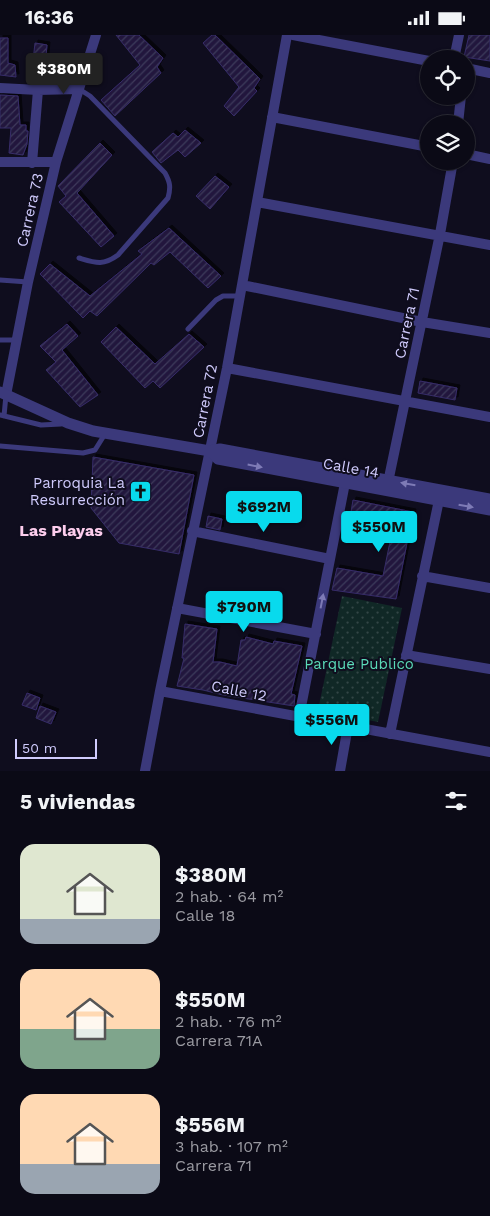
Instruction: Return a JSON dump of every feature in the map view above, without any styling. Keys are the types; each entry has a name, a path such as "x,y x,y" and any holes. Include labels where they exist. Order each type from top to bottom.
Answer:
{"street":[{"name":"Carrera 73","path":"3,393 17,340 28,282 56,163 96,35"},
{"name":"Carrera 72","path":"145,771 192,531 227,368 287,35"},
{"path":"293,35 420,59"},
{"path":"456,50 459,35"},
{"path":"475,70 490,73"},
{"path":"0,88 38,91 79,89"},
{"path":"32,163 38,91"},
{"path":"272,117 420,145"},
{"path":"475,156 490,159"},
{"path":"0,162 56,163"},
{"name":"Carrera 71","path":"387,485 440,235 451,170"},
{"path":"257,202 490,245"},
{"path":"241,291 490,333"},
{"path":"227,368 490,417"},
{"name":"Calle 14","path":"3,393 68,423 105,433 210,451 220,449 387,485 490,499"},
{"name":"Calle 14","path":"210,451 218,459 345,483 387,485 439,501 490,510"},
{"path":"299,717 345,483"},
{"path":"390,734 439,501"},
{"path":"192,531 330,559"},
{"path":"422,576 490,588"},
{"path":"177,608 316,634"},
{"path":"406,655 490,669"},
{"name":"Calle 12","path":"160,691 490,752"},
{"path":"340,771 348,726"}],"lane":[{"path":"78,258 97,264 109,261 118,255 168,198 170,189 170,182 166,173 90,96 79,89"},
{"path":"0,280 28,282"},
{"path":"188,329 216,301 223,296 241,291"},
{"path":"0,340 17,340"},
{"path":"3,393 2,416 41,425 68,423"},
{"path":"0,446 83,453 94,450 105,433"}],"green space":[{"name":"Parque Publico","path":"342,596 402,608 378,722 318,710"}],"building":[{"path":"116,35 139,35 163,58 157,67 161,73 115,116 101,100 140,65"},
{"path":"212,35 215,35 260,79 254,88 257,91 234,116 224,106 239,87 203,43"},
{"path":"469,35 490,35 490,61 475,59 475,50 466,50"},
{"path":"0,38 8,38 8,63 15,65 16,77 0,75"},
{"path":"35,43 47,45 45,67 69,75 69,77 51,77 50,80 31,78"},
{"path":"0,95 18,96 20,125 26,125 26,131 28,131 27,144 23,155 9,153 11,128 0,128"},
{"path":"185,130 201,143 185,157 178,150 161,163 152,152 173,133 178,137"},
{"path":"100,143 112,155 77,193 114,236 101,247 59,202 66,196 58,186"},
{"path":"215,176 229,187 210,209 196,196"},
{"path":"169,228 221,276 208,288 170,252 154,265 151,263 97,316 90,311 83,318 40,274 50,264 90,296 142,254 138,251"},
{"path":"67,324 78,336 62,350 98,395 80,407 46,370 56,362 40,346"},
{"path":"116,327 155,364 189,334 204,347 160,388 153,381 145,388 101,342"},
{"path":"420,381 457,388 455,400 418,393"},
{"name":"Parroquia La Resurrección","path":"93,457 194,475 179,554 119,543 91,508"},
{"path":"353,500 413,512 396,599 332,590 337,568 383,576 393,527 350,518"},
{"path":"208,516 222,519 220,530 206,527"},
{"path":"185,624 217,629 213,662 237,666 241,640 245,640 246,637 273,644 274,641 302,646 291,694 295,695 294,706 177,686 184,658 182,658"},
{"path":"27,693 40,698 36,710 22,705"},
{"path":"40,706 56,712 51,724 36,718"}],"place":[{"name":"Parroquia La Resurrección","path":"141,492"}],"district":[{"name":"Las Playas","path":"61,530"}]}
